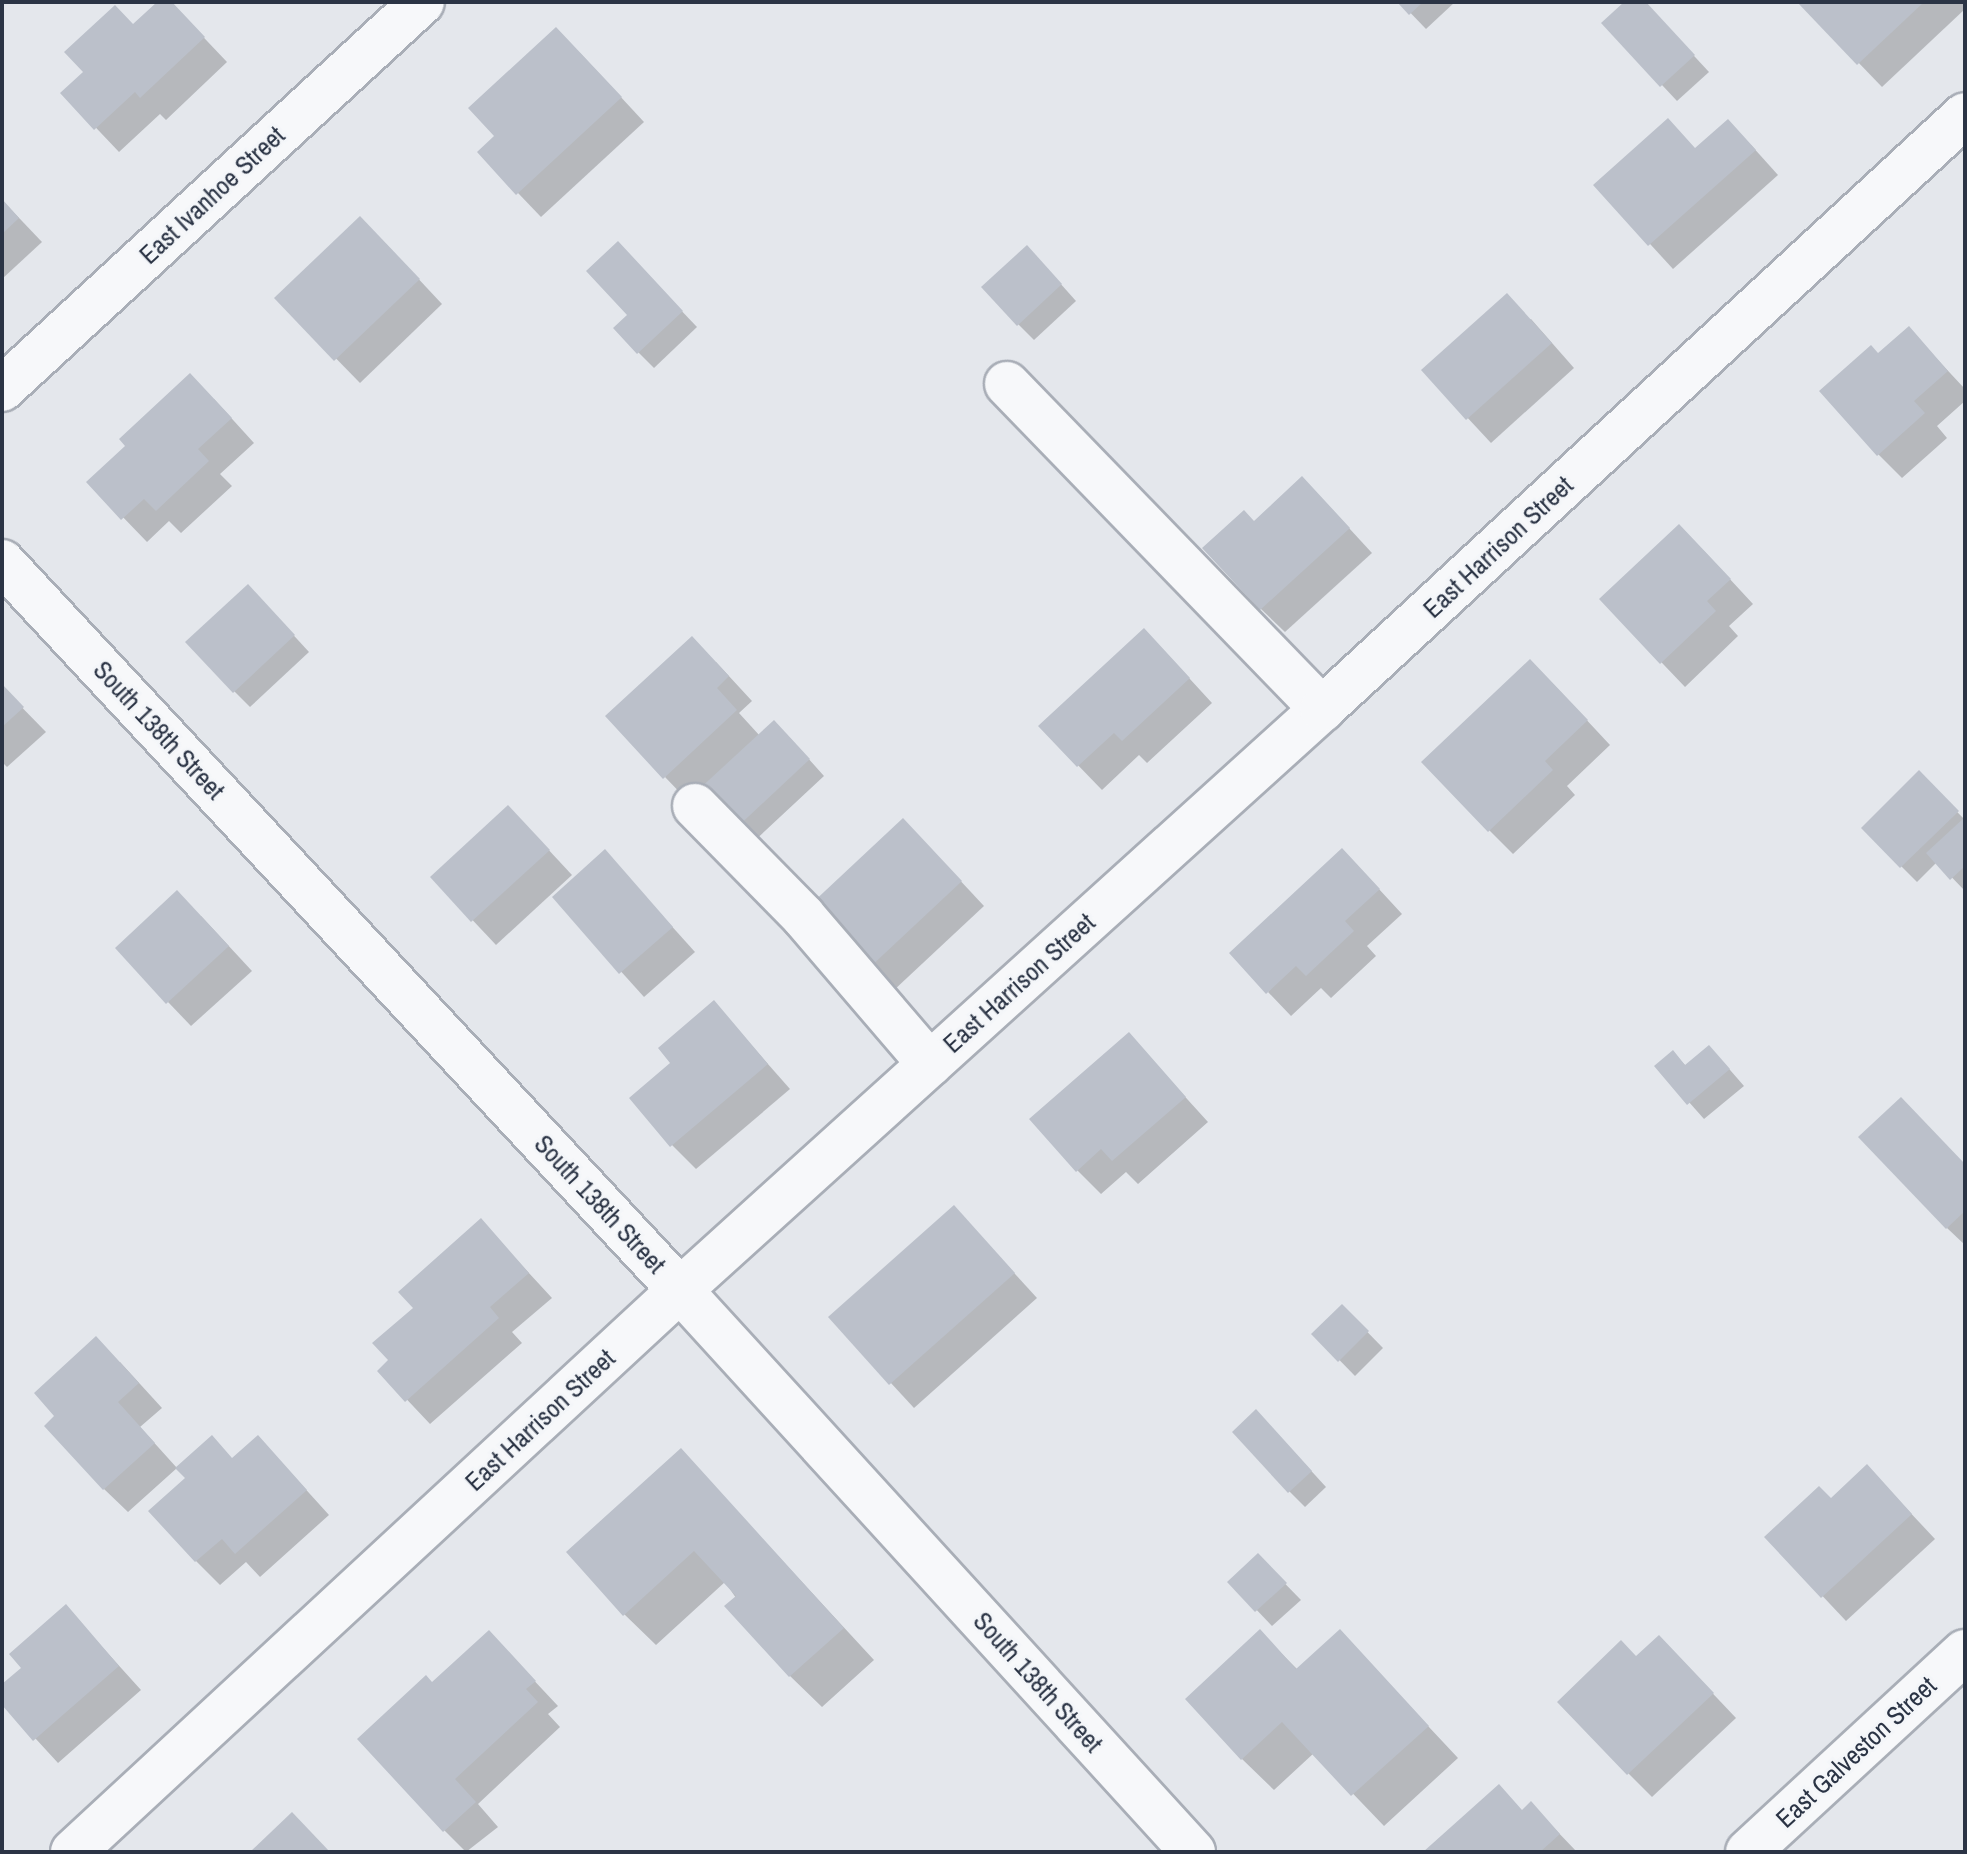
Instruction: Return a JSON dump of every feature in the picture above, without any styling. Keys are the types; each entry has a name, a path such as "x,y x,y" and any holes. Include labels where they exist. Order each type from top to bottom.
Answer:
{"street":[{"name":"East Ivanhoe Street","path":"2,389 422,2"},
{"name":"East Harrison Street","path":"73,1852 680,1290 1322,709 1965,115"},
{"path":"1007,384 1322,709"},
{"name":"South 138th Street","path":"2,562 680,1290 1193,1852"},
{"path":"695,806 803,916 930,1064"},
{"name":"East Galveston Street","path":"1748,1852 1965,1652"}],"building":[{"path":"157,2 172,2 205,37 140,98 135,92 94,130 60,93 83,72 64,52 115,5 133,24"},
{"path":"1397,2 1423,2 1409,15"},
{"path":"1624,2 1646,2 1695,55 1660,87 1601,23"},
{"path":"1797,2 1924,2 1857,65"},
{"path":"556,27 622,97 516,195 477,152 494,136 468,108"},
{"path":"1668,118 1695,148 1728,119 1756,150 1648,246 1593,185"},
{"path":"2,199 19,218 2,234"},
{"path":"360,216 420,279 334,361 274,298"},
{"path":"618,241 683,311 637,354 613,328 627,315 586,271"},
{"path":"1027,245 1062,284 1017,326 981,287"},
{"path":"1507,293 1552,343 1466,420 1421,370"},
{"path":"1909,326 1948,371 1914,401 1925,413 1877,456 1819,391 1871,345 1878,353"},
{"path":"190,373 232,418 198,449 209,461 156,511 144,499 121,520 86,482 125,446 119,439"},
{"path":"1302,476 1350,528 1260,610 1202,548 1244,510 1254,521"},
{"path":"1679,524 1731,579 1707,601 1716,611 1660,664 1599,599"},
{"path":"248,584 295,635 233,693 185,642"},
{"path":"1144,628 1190,678 1122,741 1114,733 1077,767 1038,726"},
{"path":"692,636 729,676 717,688 737,710 663,779 605,716"},
{"path":"1530,659 1588,720 1545,761 1553,770 1488,832 1421,762"},
{"path":"2,684 24,707 2,727"},
{"path":"774,720 810,759 733,831 696,792"},
{"path":"1919,770 1959,811 1900,868 1861,828"},
{"path":"508,805 550,850 471,922 430,877"},
{"path":"1965,817 1965,866 1950,880 1926,853"},
{"path":"903,818 962,881 868,969 809,906"},
{"path":"1342,848 1380,889 1345,921 1354,931 1306,976 1296,966 1266,994 1229,953"},
{"path":"605,849 673,927 619,974 552,897"},
{"path":"177,890 229,946 166,1004 115,948"},
{"path":"714,1000 768,1064 670,1147 629,1098 670,1063 658,1048"},
{"path":"1129,1032 1186,1097 1112,1161 1101,1149 1076,1172 1029,1119"},
{"path":"1709,1045 1730,1069 1687,1105 1654,1066 1673,1050 1685,1065"},
{"path":"1901,1097 1965,1164 1965,1211 1946,1229 1858,1137"},
{"path":"954,1205 1015,1273 889,1385 828,1317"},
{"path":"481,1218 529,1273 490,1307 499,1318 405,1402 377,1371 388,1360 372,1343 413,1308 398,1292"},
{"path":"1342,1304 1369,1331 1338,1362 1311,1334"},
{"path":"96,1336 139,1383 118,1402 155,1443 103,1490 44,1426 54,1416 34,1393"},
{"path":"1256,1409 1312,1471 1288,1493 1232,1432"},
{"path":"212,1435 232,1458 258,1435 307,1490 235,1554 222,1539 195,1562 148,1511 185,1478 175,1468"},
{"path":"681,1448 844,1628 789,1677 724,1606 736,1596 694,1551 623,1616 566,1552"},
{"path":"1867,1464 1912,1514 1821,1598 1764,1537 1819,1486 1831,1498"},
{"path":"1258,1553 1287,1583 1255,1612 1227,1582"},
{"path":"66,1604 119,1666 33,1741 2,1705 2,1684 21,1668 9,1654"},
{"path":"1260,1629 1296,1669 1340,1629 1429,1726 1351,1796 1282,1722 1241,1760 1185,1699"},
{"path":"489,1630 536,1681 526,1689 538,1702 455,1779 476,1802 443,1832 357,1739 426,1675 432,1682"},
{"path":"1659,1635 1714,1693 1627,1775 1557,1702 1621,1640 1636,1656"},
{"path":"1499,1784 1522,1810 1531,1801 1560,1834 1540,1852 1423,1852"},
{"path":"292,1812 330,1852 250,1852"}]}
